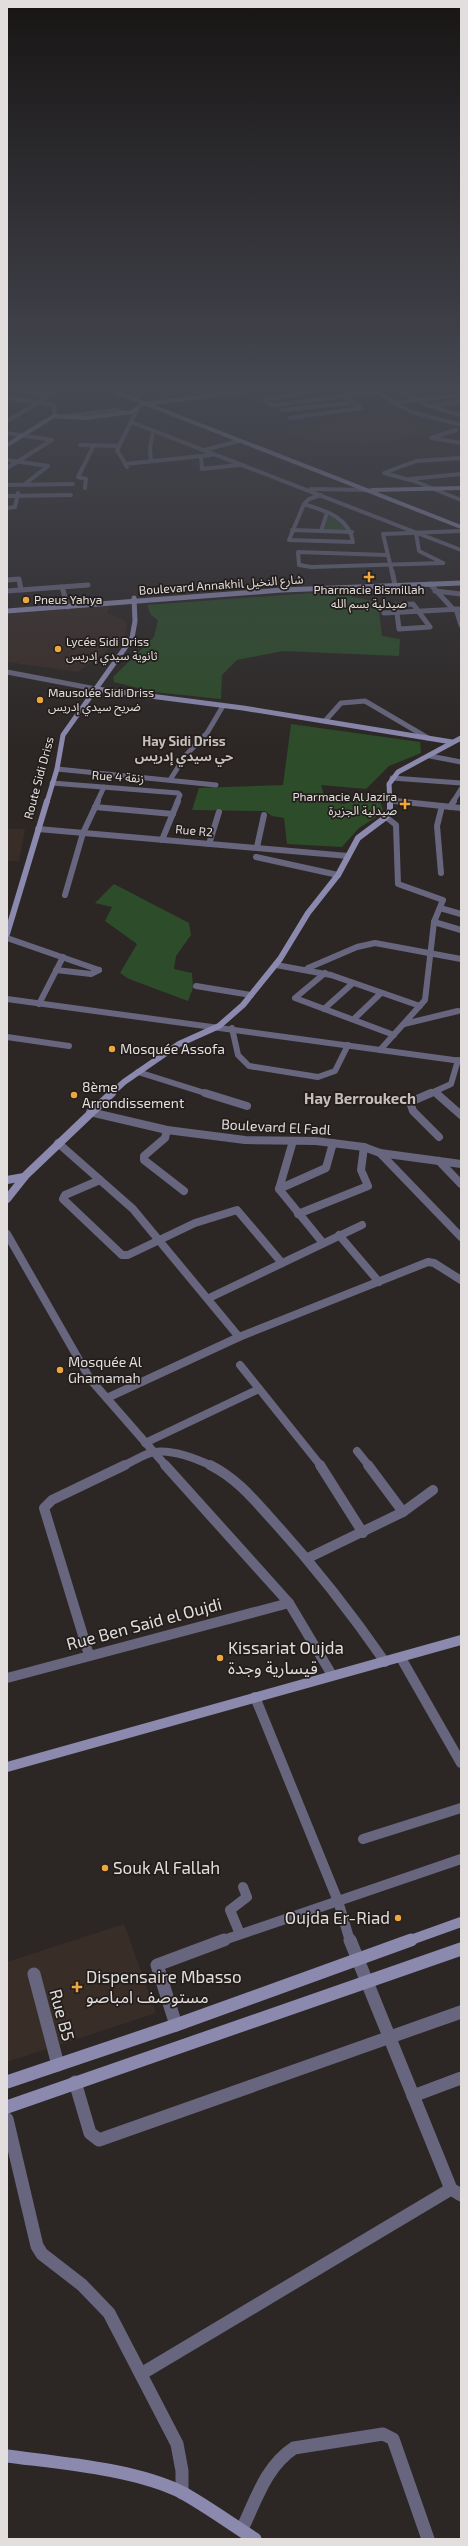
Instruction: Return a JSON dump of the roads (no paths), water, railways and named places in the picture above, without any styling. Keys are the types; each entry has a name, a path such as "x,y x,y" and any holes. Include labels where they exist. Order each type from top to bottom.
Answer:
{"street":[{"path":"300,511 288,540 351,543 352,532 343,520 323,511"},
{"path":"361,511 461,550"},
{"path":"420,511 461,527"},
{"path":"321,531 327,513"},
{"path":"456,525 461,523"},
{"path":"292,530 352,532"},
{"path":"394,583 383,534 461,531"},
{"path":"387,556 298,552 299,565 327,568 443,563 419,551 414,532"},
{"path":"7,580 18,579 21,590"},
{"name":"Boulevard Annakhil شارع النخيل","path":"7,611 68,605 282,590 394,583 461,582"},
{"name":"Boulevard Annakhil شارع النخيل","path":"394,583 430,584 461,582"},
{"path":"430,584 435,591 457,609 461,623"},
{"path":"7,591 88,585"},
{"path":"62,587 68,605"},
{"path":"435,591 461,594"},
{"name":"Route Sidi Driss","path":"7,934 57,769 63,735 132,638 135,621 135,600"},
{"path":"412,604 430,627 400,629 398,613 397,605 412,604"},
{"name":"Boulevard Annakhil شارع النخيل","path":"7,607 68,605"},
{"path":"384,613 457,609"},
{"path":"7,672 96,689 223,706 461,743"},
{"path":"325,722 341,703 361,701 428,738"},
{"path":"170,780 185,756 207,733 223,706"},
{"path":"7,1198 24,1178 90,1112 138,1072 179,1044 220,1026 251,995 276,965 308,913 338,875 358,838 386,817 390,810 389,784 392,778 398,772 430,756 451,742 461,738"},
{"path":"430,756 461,762"},
{"path":"57,769 216,785"},
{"path":"392,778 461,783"},
{"name":"Rue 4 زنقة","path":"52,783 176,792 180,795 173,814"},
{"path":"65,895 83,833 104,787"},
{"path":"450,807 461,789"},
{"path":"390,800 461,808"},
{"path":"441,873 437,826 442,806"},
{"path":"95,807 173,814 162,840"},
{"path":"209,844 220,812"},
{"path":"257,847 264,815"},
{"path":"380,1050 420,1006 427,995 434,922 442,899 401,885 397,882 396,825 386,817"},
{"name":"Rue R2","path":"38,829 348,856"},
{"path":"256,857 338,875"},
{"path":"440,908 461,914"},
{"path":"434,922 461,930"},
{"path":"7,938 98,970 91,974 56,970"},
{"path":"308,968 366,944 388,944 461,958"},
{"path":"39,1004 63,957"},
{"path":"276,965 308,968 420,1006"},
{"path":"325,973 295,998 394,1035"},
{"path":"324,1009 353,983"},
{"path":"196,986 251,995"},
{"path":"354,1019 381,993"},
{"path":"7,1000 220,1026 380,1050 459,1060 451,1084 435,1092 417,1097 410,1104 413,1111 439,1137"},
{"path":"404,1024 458,1011"},
{"path":"232,1028 234,1044 242,1061 249,1066 318,1077 335,1071 348,1045"},
{"path":"7,1037 69,1046"},
{"path":"138,1072 247,1106"},
{"path":"435,1092 461,1115"},
{"name":"Boulevard El Fadl","path":"90,1112 167,1130 245,1140 334,1143 364,1147 380,1153 461,1164"},
{"path":"167,1130 165,1138 144,1156 144,1160 184,1191"},
{"path":"279,1189 292,1141"},
{"path":"58,1143 133,1209 209,1298 239,1337"},
{"path":"279,1189 326,1168 334,1143"},
{"path":"298,1214 368,1186 361,1169 364,1147"},
{"path":"380,1153 461,1237"},
{"path":"439,1161 461,1184"},
{"path":"7,1180 24,1178"},
{"path":"100,1180 65,1195 63,1199 64,1203 122,1255 128,1255 158,1238 237,1210 282,1263"},
{"path":"279,1189 323,1243"},
{"path":"209,1298 362,1224"},
{"path":"7,1234 90,1379 145,1443 289,1603 332,1675"},
{"path":"339,1235 379,1282"},
{"path":"107,1398 239,1337 431,1262 460,1278"},
{"path":"240,1365 324,1470 363,1533"},
{"path":"145,1443 259,1389"},
{"path":"89,1655 44,1514 44,1508 52,1500 153,1452 170,1451 218,1470 233,1478 308,1558 355,1618 385,1662"},
{"path":"357,1451 403,1512"},
{"path":"308,1558 363,1533 403,1512 433,1490"},
{"name":"Rue Ben Said el Oujdi","path":"7,1678 289,1603"},
{"path":"7,1767 461,1640"},
{"path":"401,1658 461,1763"},
{"path":"140,2374 456,2192 413,2096 356,1959 338,1901 255,1697"},
{"path":"363,1839 461,1808"},
{"path":"176,2025 157,1965 163,1961 461,1859"},
{"path":"240,1934 230,1910 247,1897 243,1887"},
{"path":"7,2082 176,2025 461,1922"},
{"path":"7,2107 461,1949"},
{"name":"Rue B5","path":"34,1974 58,2065"},
{"path":"76,2082 90,2133 94,2138 99,2140 461,2012"},
{"path":"413,2096 461,2078"},
{"path":"7,2119 37,2246 42,2254 102,2304 177,2444 182,2471 182,2493"},
{"path":"242,2529 273,2466 286,2451 294,2448 382,2434 388,2435 395,2444 428,2539"},
{"path":"7,2456 115,2471 182,2493 242,2529 255,2539"}],"place":[{"name":"Pharmacie Bismillah صيدلية بسم الله","path":"369,577"},
{"name":"Pneus Yahya","path":"26,600"},
{"name":"Lycée Sidi Driss ثانوية سيدي إدريس","path":"58,649"},
{"name":"Mausolée Sidi Driss ضريح سيدي إدريس","path":"40,700"},
{"name":"Pharmacie Al Jazira صيدلية الجزيرة","path":"405,804"},
{"name":"Mosquée Assofa","path":"112,1049"},
{"name":"8ème Arrondissement","path":"74,1095"},
{"name":"Mosquée Al Ghamamah","path":"60,1370"},
{"name":"Kissariat Oujda قيسارية وجدة","path":"220,1658"},
{"name":"Souk Al Fallah","path":"105,1868"},
{"name":"Oujda Er-Riad","path":"398,1918"},
{"name":"Dispensaire Mbasso مستوصف امباصو","path":"77,1987"}],"district":[{"name":"Hay Sidi Driss حي سيدي إدريس","path":"184,748"},
{"name":"Hay Berroukech","path":"360,1099"}]}
